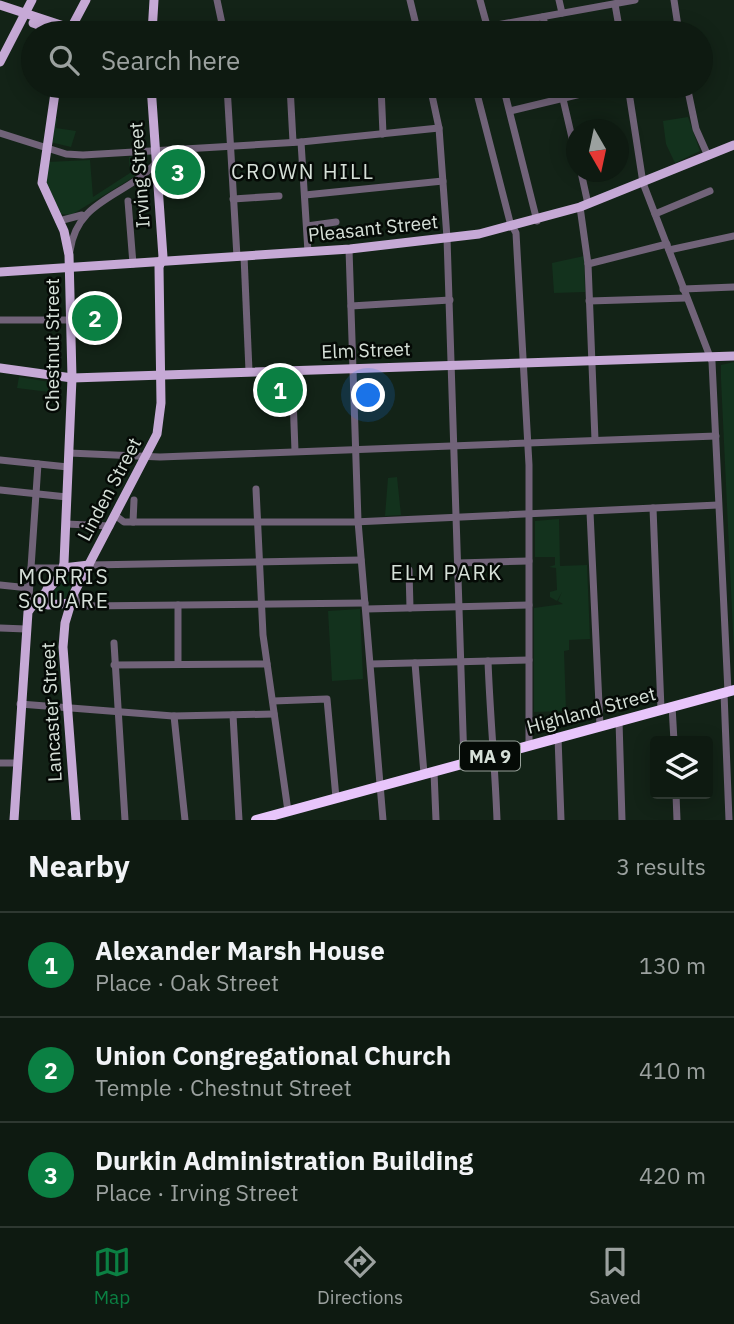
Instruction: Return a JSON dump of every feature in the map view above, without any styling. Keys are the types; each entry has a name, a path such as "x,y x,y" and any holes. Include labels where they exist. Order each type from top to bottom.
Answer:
{"highway":[{"name":"Highland Street","path":"256,820 729,691"}],"main road":[{"path":"0,62 32,0"},
{"path":"73,21 86,0"},
{"path":"153,21 154,0"},
{"path":"0,7 36,21"},
{"path":"53,98 44,147 43,188 60,221 69,255"},
{"name":"Irving Street","path":"152,98 162,262"},
{"name":"Pleasant Street","path":"0,272 349,249 447,239 537,221 643,183 734,145"},
{"name":"Chestnut Street","path":"67,569 66,524 72,379 69,255"},
{"name":"Linden Street","path":"72,598 148,457 159,424 162,262"},
{"name":"Elm Street","path":"1,369 72,379 734,356"},
{"path":"14,820 28,612 67,569 89,565"},
{"path":"67,569 80,570 81,578"},
{"path":"47,589 45,598 48,605 72,598"},
{"name":"Lancaster Street","path":"72,598 63,648 70,707 76,820"}],"street":[{"path":"217,0 221,21"},
{"path":"410,0 415,21"},
{"path":"480,0 486,21"},
{"path":"559,0 562,13"},
{"path":"525,21 635,0"},
{"path":"674,0 678,21"},
{"path":"615,4 618,21"},
{"path":"542,17 543,21"},
{"path":"228,98 233,199 250,371"},
{"path":"292,98 305,195 308,252"},
{"path":"382,98 383,134"},
{"path":"433,98 439,128 450,300 464,763"},
{"path":"478,98 516,233 528,442 528,745"},
{"path":"506,98 537,221"},
{"path":"510,111 567,98"},
{"path":"630,98 643,183 709,357 716,436 729,691 729,820"},
{"path":"690,98 696,129 708,156"},
{"path":"563,99 568,119"},
{"path":"0,133 44,147 83,155 297,142 439,128"},
{"path":"60,221 83,214 136,181 156,163"},
{"path":"305,195 443,181"},
{"path":"582,182 595,440"},
{"path":"655,214 710,191"},
{"path":"233,199 279,196"},
{"path":"128,201 133,264"},
{"name":"Chestnut Street","path":"69,255 72,232 83,214"},
{"path":"307,226 336,222"},
{"path":"588,264 734,236"},
{"path":"349,249 358,522 383,820"},
{"path":"683,289 734,287"},
{"path":"589,302 686,298"},
{"path":"351,306 450,300"},
{"path":"0,320 72,320"},
{"path":"292,370 295,451"},
{"path":"69,453 148,457 716,436"},
{"path":"0,460 68,467"},
{"path":"28,612 38,464"},
{"path":"256,489 261,604 288,811"},
{"path":"0,490 67,497"},
{"path":"133,522 134,500"},
{"path":"116,516 124,522 358,522 718,505"},
{"path":"653,508 667,708 673,736"},
{"path":"590,512 600,726"},
{"path":"66,524 110,526"},
{"path":"89,565 361,560"},
{"path":"458,563 529,561"},
{"path":"30,568 67,569"},
{"path":"409,570 410,608"},
{"path":"0,585 29,588"},
{"path":"72,598 83,606 261,604 410,608 529,605"},
{"path":"178,605 178,664"},
{"path":"0,628 26,629"},
{"path":"114,643 116,711 125,820"},
{"path":"371,664 529,660"},
{"path":"488,661 497,820"},
{"path":"415,663 436,820"},
{"path":"114,665 267,664"},
{"path":"273,701 327,699 336,798"},
{"path":"20,704 174,716 274,714"},
{"path":"233,715 239,820"},
{"path":"174,716 185,820"},
{"path":"619,721 622,820"},
{"path":"558,737 561,820"},
{"path":"0,763 17,763"},
{"path":"676,799 677,820"}],"green space":[{"path":"688,117 700,151 675,163 666,144 663,121"},
{"path":"54,118 57,118 56,128 76,131 71,147 50,142"},
{"path":"149,155 142,172 71,215 61,214 46,182 47,162 90,160 93,197 130,173 129,157"},
{"path":"584,256 585,292 554,293 552,263"},
{"path":"734,362 734,653 721,365"},
{"path":"19,377 50,382 49,392 17,388"},
{"path":"397,477 401,515 385,516 388,478"},
{"path":"559,519 560,566 587,565 590,639 569,640 569,650 564,651 566,711 534,712 534,608 563,604 558,601 562,592 557,601 550,597 550,592 557,590 556,568 549,567 555,565 555,557 535,557 535,521"},
{"path":"74,570 77,576 64,601 49,601 52,593"},
{"path":"360,609 363,679 332,681 328,611"}],"place":[{"name":"Durkin Administration Building","path":"178,172"},
{"name":"Union Congregational Church","path":"95,318"},
{"name":"Alexander Marsh House","path":"280,390"}],"district":[{"name":"CROWN HILL","path":"303,171"},
{"name":"ELM PARK","path":"447,572"},
{"name":"MORRIS SQUARE","path":"64,588"}]}
